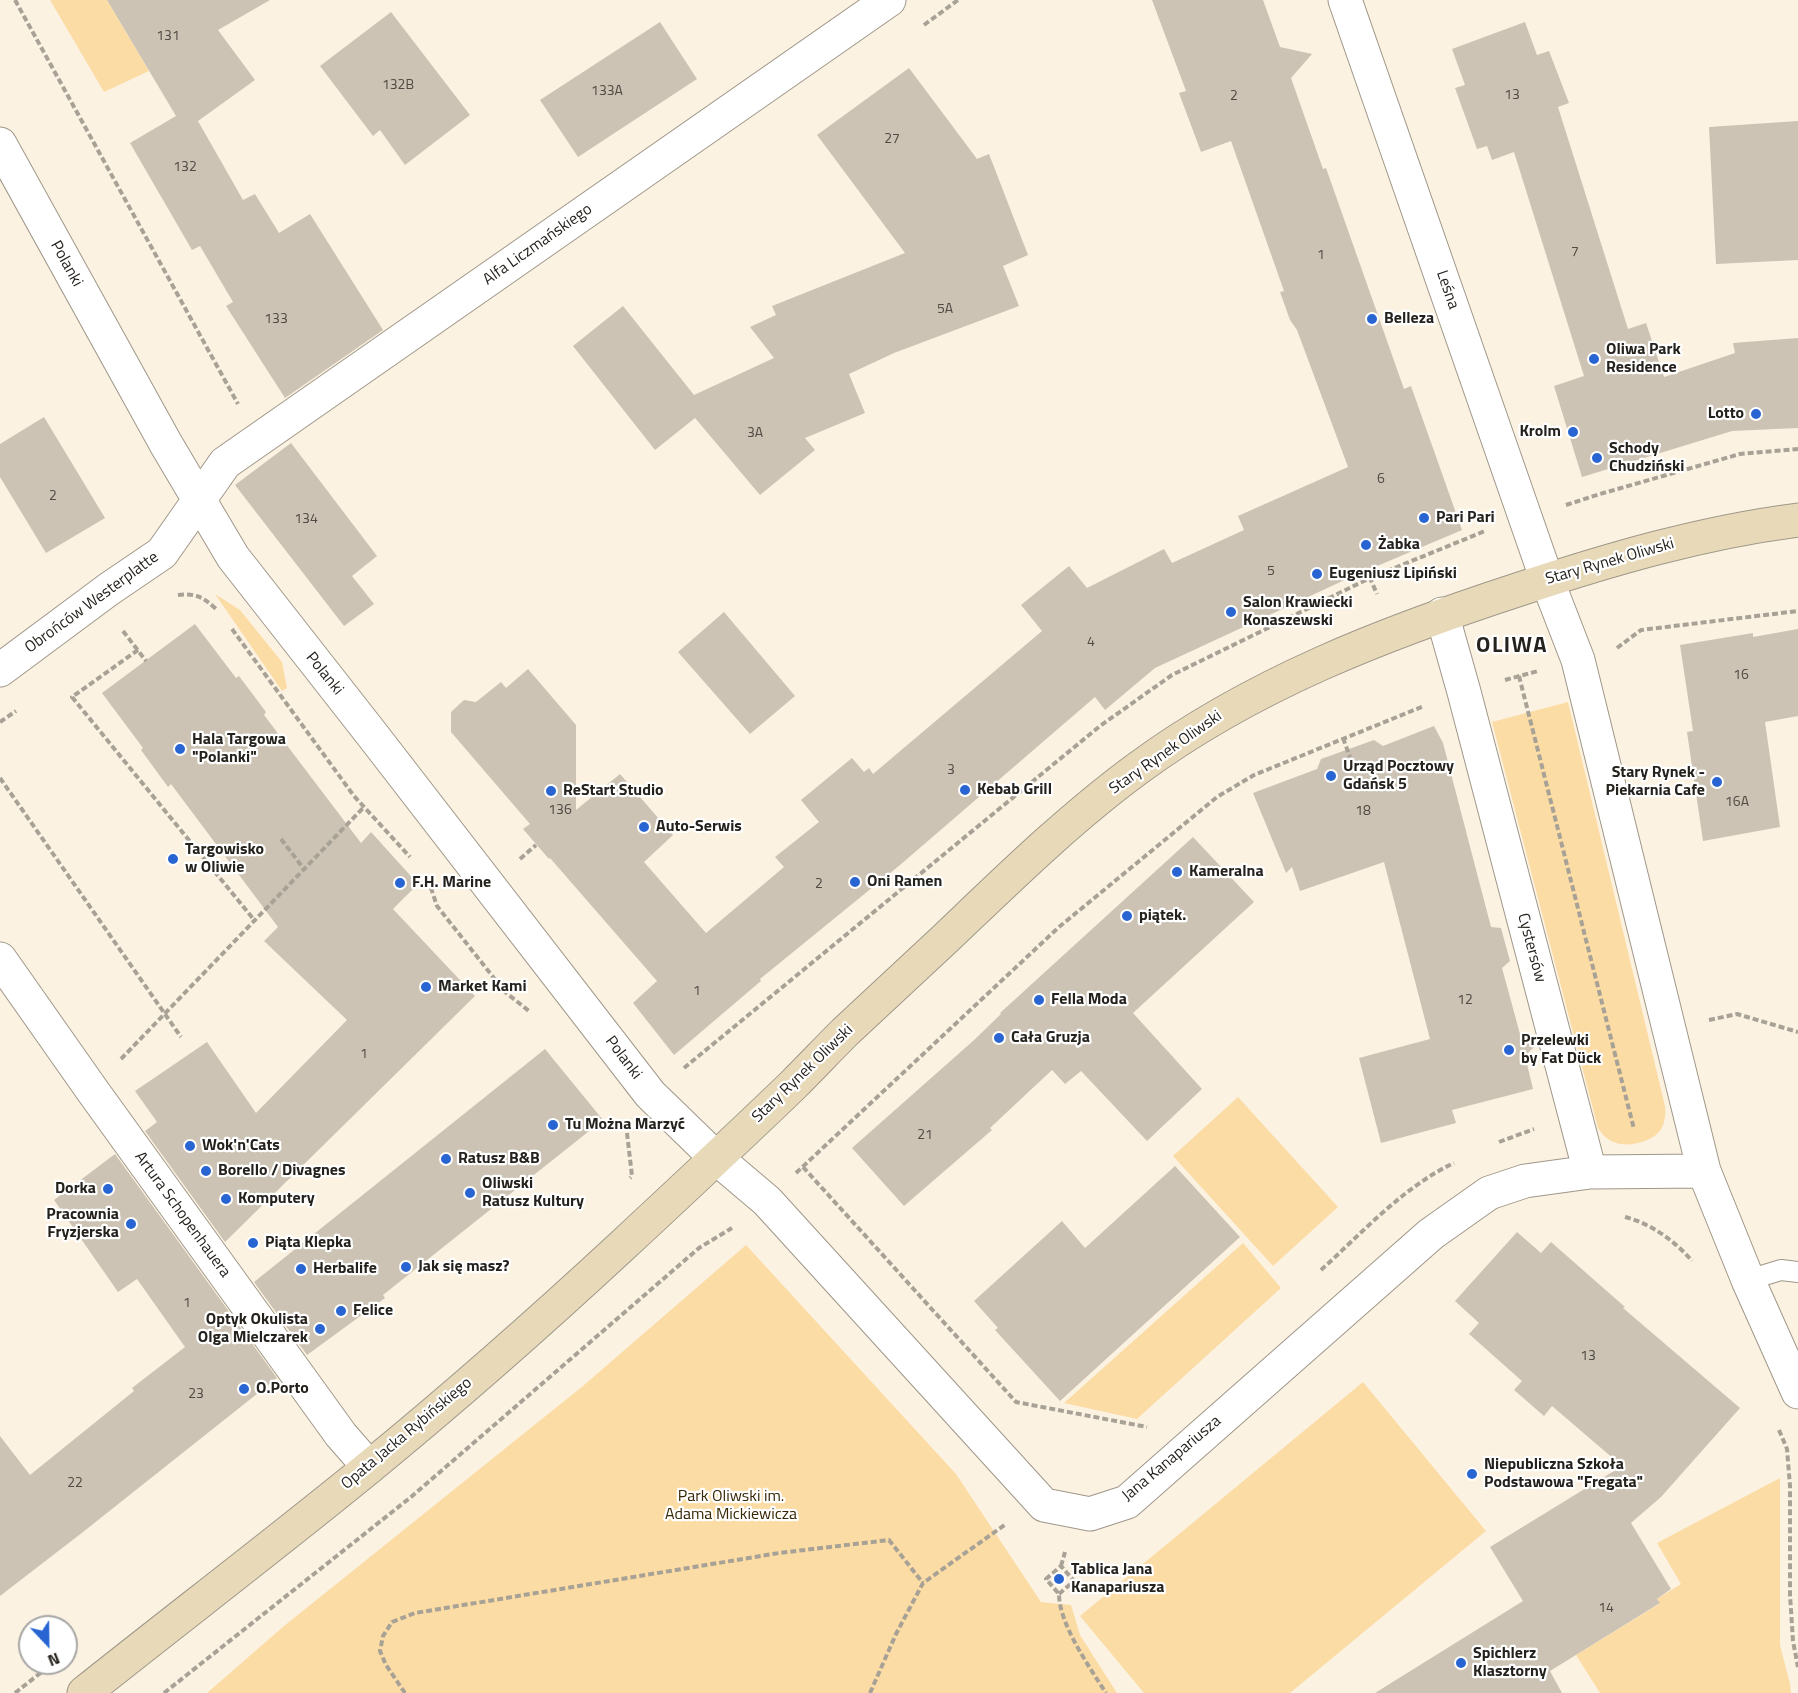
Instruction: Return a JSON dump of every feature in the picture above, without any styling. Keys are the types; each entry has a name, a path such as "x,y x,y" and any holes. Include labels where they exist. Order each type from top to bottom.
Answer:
{"main road":[{"name":"Stary Rynek Oliwski","path":"715,1158 1049,841 1136,770 1203,723 1284,680 1360,646 1442,614 1652,548 1759,525 1798,520"},
{"name":"Opata Jacka Rybińskiego","path":"84,1693 369,1467 518,1341 715,1158"}],"street":[{"name":"Alfa Liczmańskiego","path":"198,501 225,463 889,0"},
{"name":"Leśna","path":"1346,0 1547,580"},
{"name":"Polanki","path":"0,144 198,501 233,557 650,1094 715,1158"},
{"name":"Obrońców Westerplatte","path":"0,670 109,589 162,553 198,501"},
{"path":"1547,580 1578,660 1704,1172 1748,1280 1798,1392"},
{"name":"Cystersów","path":"1442,614 1590,1172"},
{"name":"Artura Schopenhauera","path":"0,959 341,1435 369,1467"},
{"name":"Jana Kanapariusza","path":"715,1158 766,1201 1044,1505 1090,1514 1127,1502 1431,1234 1489,1192 1525,1181 1590,1172"},
{"path":"1590,1172 1704,1172"}],"lane":[{"path":"1748,1280 1781,1270 1798,1272"}],"path":[{"path":"15,0 237,403"},
{"path":"1566,505 1740,454 1798,449"},
{"path":"1370,578 1483,531"},
{"path":"169,596 187,594 203,597 217,609"},
{"path":"1615,650 1641,630 1798,611"},
{"path":"231,628 354,796 411,859"},
{"path":"127,635 146,661"},
{"path":"138,650 72,698 255,921"},
{"path":"1464,692 1578,660"},
{"path":"1519,676 1634,1129"},
{"path":"1343,738 1350,758"},
{"path":"0,778 180,1037"},
{"path":"92,1090 364,807"},
{"path":"281,839 304,869"},
{"path":"515,863 536,845"},
{"path":"427,876 437,906 505,992 533,1014"},
{"path":"1707,1021 1737,1014 1798,1032"},
{"path":"626,1123 632,1176"},
{"path":"1492,1146 1513,1136"},
{"path":"1320,1271 1395,1202 1438,1170 1459,1160"},
{"path":"803,1167 1016,1402 1150,1428"},
{"path":"1623,1216 1634,1219 1667,1237 1693,1262"},
{"path":"1774,1420 1787,1449 1790,1486 1790,1595 1793,1641 1798,1667"},
{"path":"870,1693 896,1634 923,1583 1011,1521"},
{"path":"405,1693 386,1665 380,1651 383,1636 392,1623 415,1612 779,1553 889,1540 923,1583"},
{"path":"1059,1547 1072,1549"},
{"path":"1065,1548 1061,1566 1046,1579 1059,1594 1059,1604 1076,1646 1106,1693"},
{"path":"1059,1594 1074,1581 1061,1566"},
{"path":"15,1693 38,1675"}],"green space":[{"path":"50,0 107,0 149,71 104,92"},
{"path":"215,594 240,610 282,662 287,688 282,691"},
{"path":"1568,702 1665,1106 1664,1120 1660,1130 1653,1137 1634,1144 1613,1142 1605,1137 1598,1128 1492,722"},
{"path":"1238,1097 1338,1207 1273,1266 1173,1156"},
{"path":"1243,1243 1281,1288 1137,1419 1064,1403"},
{"name":"Park Oliwski im. Adama Mickiewicza","path":"746,1245 956,1474 1041,1602 1071,1605 1080,1635 1117,1693 207,1693 284,1626 583,1386"},
{"path":"1363,1382 1486,1531 1290,1693 1144,1693 1080,1616"},
{"path":"1780,1478 1780,1645 1791,1693 1600,1693 1576,1655 1659,1604 1657,1599 1681,1584 1657,1543"}],"building":[{"path":"107,0 270,0 218,30 255,80 198,121 243,200 255,194 279,233 310,214 383,330 285,398 226,306 233,302 200,246 192,250 130,143 176,116"},
{"path":"1152,0 1263,0 1280,47 1312,54 1291,78 1323,169 1326,168 1404,389 1411,386 1462,530 1349,578 1155,668 1105,710 1095,697 900,865 760,979 761,981 674,1055 633,1003 657,981 523,829 530,824 451,732 451,712 464,700 476,702 501,682 506,688 528,669 576,725 576,810 620,774 673,835 644,862 706,933 784,867 775,857 819,822 801,800 852,758 864,772 869,768 873,774 1042,631 1021,605 1069,566 1087,588 1164,549 1172,563 1244,530 1238,516 1348,467 1297,330 1290,320 1280,292 1284,291 1231,141 1201,152 1179,93 1186,91"},
{"path":"391,12 470,115 405,165 380,130 373,136 320,66"},
{"path":"660,22 697,79 578,157 540,100"},
{"path":"1525,22 1537,55 1549,51 1569,103 1558,107 1628,329 1646,323 1664,377 1735,353 1733,343 1798,338 1798,428 1732,431 1582,477 1554,386 1584,376 1514,152 1492,160 1487,146 1477,149 1455,88 1465,85 1452,49"},
{"path":"909,68 977,159 989,154 1028,255 1003,266 1019,306 894,353 849,374 865,413 805,438 815,450 760,495 695,418 655,450 573,346 623,306 694,395 774,358 750,327 776,315 772,306 905,253 817,135"},
{"path":"1798,121 1798,260 1716,264 1709,127"},
{"path":"44,417 105,518 46,553 0,477 0,444"},
{"path":"291,443 377,556 352,576 374,604 344,626 235,485"},
{"path":"724,612 795,696 750,734 678,652"},
{"path":"195,624 236,678 239,676 266,712 264,715 361,843 371,832 418,884 393,909 475,996 225,1242 145,1131 157,1122 135,1091 207,1042 256,1113 347,1020 264,941 278,927 171,784 168,787 141,750 143,748 102,693"},
{"path":"1798,629 1798,716 1765,722 1780,827 1703,841 1687,732 1693,731 1680,645 1753,633 1753,637"},
{"path":"1434,726 1443,743 1491,927 1501,928 1510,961 1502,968 1520,1034 1535,1038 1537,1044 1525,1056 1533,1089 1452,1110 1456,1123 1381,1143 1359,1058 1430,1039 1384,862 1300,891 1292,867 1286,873 1253,793 1317,769 1321,759 1374,740 1383,746"},
{"path":"1193,837 1254,902 1133,1013 1202,1089 1147,1141 1081,1071 1065,1084 1052,1070 990,1128 992,1130 904,1206 852,1148 973,1041 1000,1013"},
{"path":"545,1049 603,1120 383,1295 385,1298 307,1355 254,1282"},
{"path":"115,1154 277,1378 0,1596 0,1436 30,1475 134,1391 132,1388 185,1347 137,1279 118,1292 54,1200"},
{"path":"1175,1166 1240,1237 1060,1401 995,1330 998,1328 974,1301 1062,1221 1085,1248"},
{"path":"1517,1232 1541,1253 1551,1242 1625,1307 1623,1308 1740,1408 1661,1497 1631,1523 1671,1589 1657,1599 1660,1603 1550,1671 1562,1693 1375,1693 1523,1601 1490,1547 1622,1466 1552,1406 1544,1416 1514,1390 1522,1381 1469,1334 1479,1323 1455,1301"}],"place":[{"name":"Belleza","path":"1372,319"},
{"name":"Oliwa Park Residence","path":"1594,359"},
{"name":"Lotto","path":"1756,414"},
{"name":"Krolm","path":"1573,432"},
{"name":"Schody Chudziński","path":"1597,458"},
{"name":"Pari Pari","path":"1424,518"},
{"name":"Żabka","path":"1366,545"},
{"name":"Eugeniusz Lipiński","path":"1317,574"},
{"name":"Salon Krawiecki Konaszewski","path":"1231,612"},
{"name":"Hala Targowa \"Polanki\"","path":"180,749"},
{"name":"Urząd Pocztowy Gdańsk 5","path":"1331,776"},
{"name":"Stary Rynek - Piekarnia Cafe","path":"1717,782"},
{"name":"Kebab Grill","path":"965,790"},
{"name":"ReStart Studio","path":"551,791"},
{"name":"Auto-Serwis","path":"644,827"},
{"name":"Targowisko w Oliwie","path":"173,859"},
{"name":"Kameralna","path":"1177,872"},
{"name":"Oni Ramen","path":"855,882"},
{"name":"F.H. Marine","path":"400,883"},
{"name":"piątek.","path":"1127,916"},
{"name":"Market Kami","path":"426,987"},
{"name":"Fella Moda","path":"1039,1000"},
{"name":"Cała Gruzja","path":"999,1038"},
{"name":"Przelewki by Fat Dück","path":"1509,1050"},
{"name":"Tu Można Marzyć","path":"553,1125"},
{"name":"Wok'n'Cats","path":"190,1146"},
{"name":"Ratusz B&B","path":"446,1159"},
{"name":"Borello / Divagnes","path":"206,1171"},
{"name":"Dorka","path":"108,1189"},
{"name":"Oliwski Ratusz Kultury","path":"470,1193"},
{"name":"Komputery","path":"226,1199"},
{"name":"Pracownia Fryzjerska","path":"131,1224"},
{"name":"Piąta Klepka","path":"253,1243"},
{"name":"Jak się masz?","path":"406,1267"},
{"name":"Herbalife","path":"301,1269"},
{"name":"Felice","path":"341,1311"},
{"name":"Optyk Okulista Olga Mielczarek","path":"320,1329"},
{"name":"O.Porto","path":"244,1389"},
{"name":"Niepubliczna Szkoła Podstawowa \"Fregata\"","path":"1472,1474"},
{"name":"Tablica Jana Kanapariusza","path":"1059,1579"},
{"name":"Spichlerz Klasztorny","path":"1461,1663"}],"district":[{"name":"OLIWA","path":"1512,647"}]}
